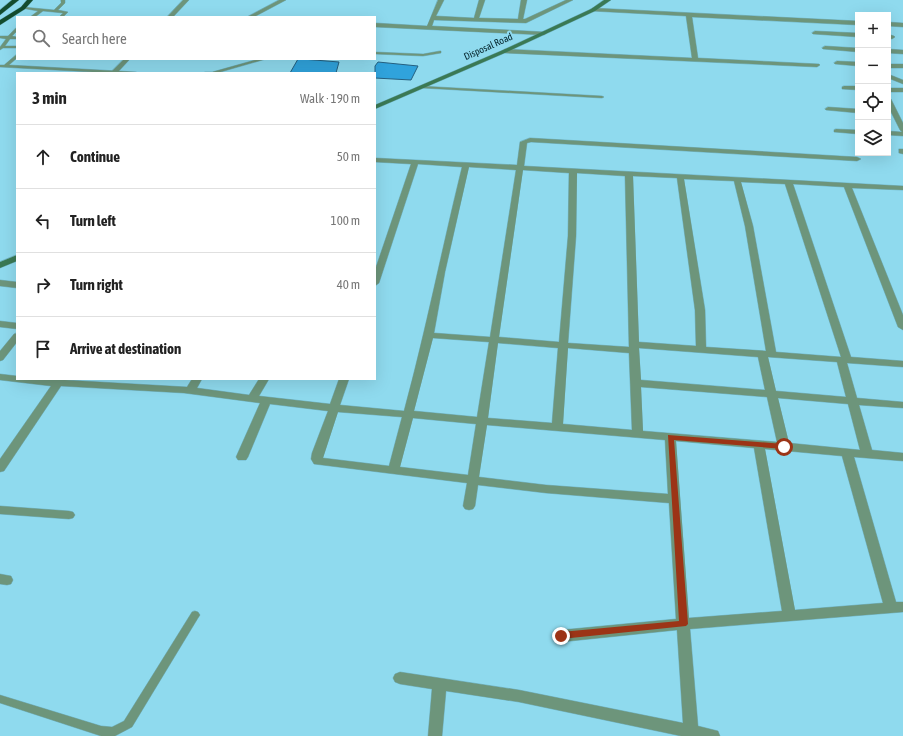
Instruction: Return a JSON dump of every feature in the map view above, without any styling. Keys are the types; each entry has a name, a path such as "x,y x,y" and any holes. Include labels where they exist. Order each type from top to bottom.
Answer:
{"highway":[{"path":"0,13 16,0"},
{"path":"0,23 23,8 30,0"}],"street":[{"path":"170,16 186,0"},
{"path":"252,16 283,0"},
{"path":"429,28 441,0"},
{"path":"476,20 482,0"},
{"path":"520,21 524,0"},
{"path":"432,18 520,21 530,20 570,0"},
{"name":"Disposal Road","path":"376,107 505,51 593,10 608,0"},
{"path":"593,10 855,23"},
{"path":"689,15 695,59"},
{"path":"846,22 855,34"},
{"path":"891,24 903,25"},
{"path":"376,25 544,32"},
{"path":"815,33 855,35"},
{"path":"825,48 855,50"},
{"path":"505,51 816,65"},
{"path":"891,51 902,52"},
{"path":"114,72 126,60"},
{"path":"837,63 855,64"},
{"path":"891,66 903,66"},
{"path":"891,77 903,82"},
{"path":"844,88 855,88"},
{"path":"891,90 903,90"},
{"path":"828,109 855,111"},
{"path":"895,112 903,130"},
{"path":"836,130 855,132"},
{"path":"891,133 903,134"},
{"path":"469,506 505,276 524,142 530,140 857,159"},
{"path":"376,160 903,188"},
{"path":"376,280 415,162"},
{"path":"394,470 428,335 466,164"},
{"path":"557,427 572,236 572,170"},
{"path":"629,174 638,434"},
{"path":"680,176 696,276 700,310 701,350"},
{"path":"737,180 749,226 772,394 784,447"},
{"path":"788,182 844,360 867,454"},
{"path":"847,185 903,327"},
{"path":"0,266 16,258"},
{"path":"0,283 16,285"},
{"path":"0,324 16,326"},
{"path":"428,335 628,350 637,345 903,364"},
{"path":"0,358 16,337"},
{"path":"0,377 16,379"},
{"path":"39,380 190,391 334,408 903,457"},
{"path":"190,391 196,380"},
{"path":"252,399 263,380"},
{"path":"344,380 318,453 318,461 546,489 675,498"},
{"path":"0,468 60,381"},
{"path":"636,383 903,405"},
{"path":"242,457 266,401"},
{"path":"670,437 691,734"},
{"path":"759,445 789,615"},
{"path":"561,636 789,615 897,608 847,452"},
{"path":"0,510 69,514"},
{"path":"400,678 519,696 691,734 713,736"},
{"path":"435,736 439,684"}],"lane":[{"path":"56,10 63,3 63,0"},
{"path":"23,8 43,8 66,12 62,16"},
{"path":"33,16 43,8"},
{"path":"1,48 8,42 11,34 16,30"},
{"path":"0,37 16,38"},
{"path":"1,48 16,47"},
{"path":"376,53 423,55 440,52"},
{"path":"2,66 16,57"},
{"path":"217,72 260,60"},
{"path":"2,66 114,72"},
{"path":"422,87 602,97"},
{"path":"0,699 100,731 112,732 128,724 195,615"}],"building":[{"path":"297,60 339,62 336,72 291,72"},
{"path":"378,62 418,66 411,80 376,78 375,66"}],"route":[{"path":"561,636 683,624 670,437 784,447"}]}
